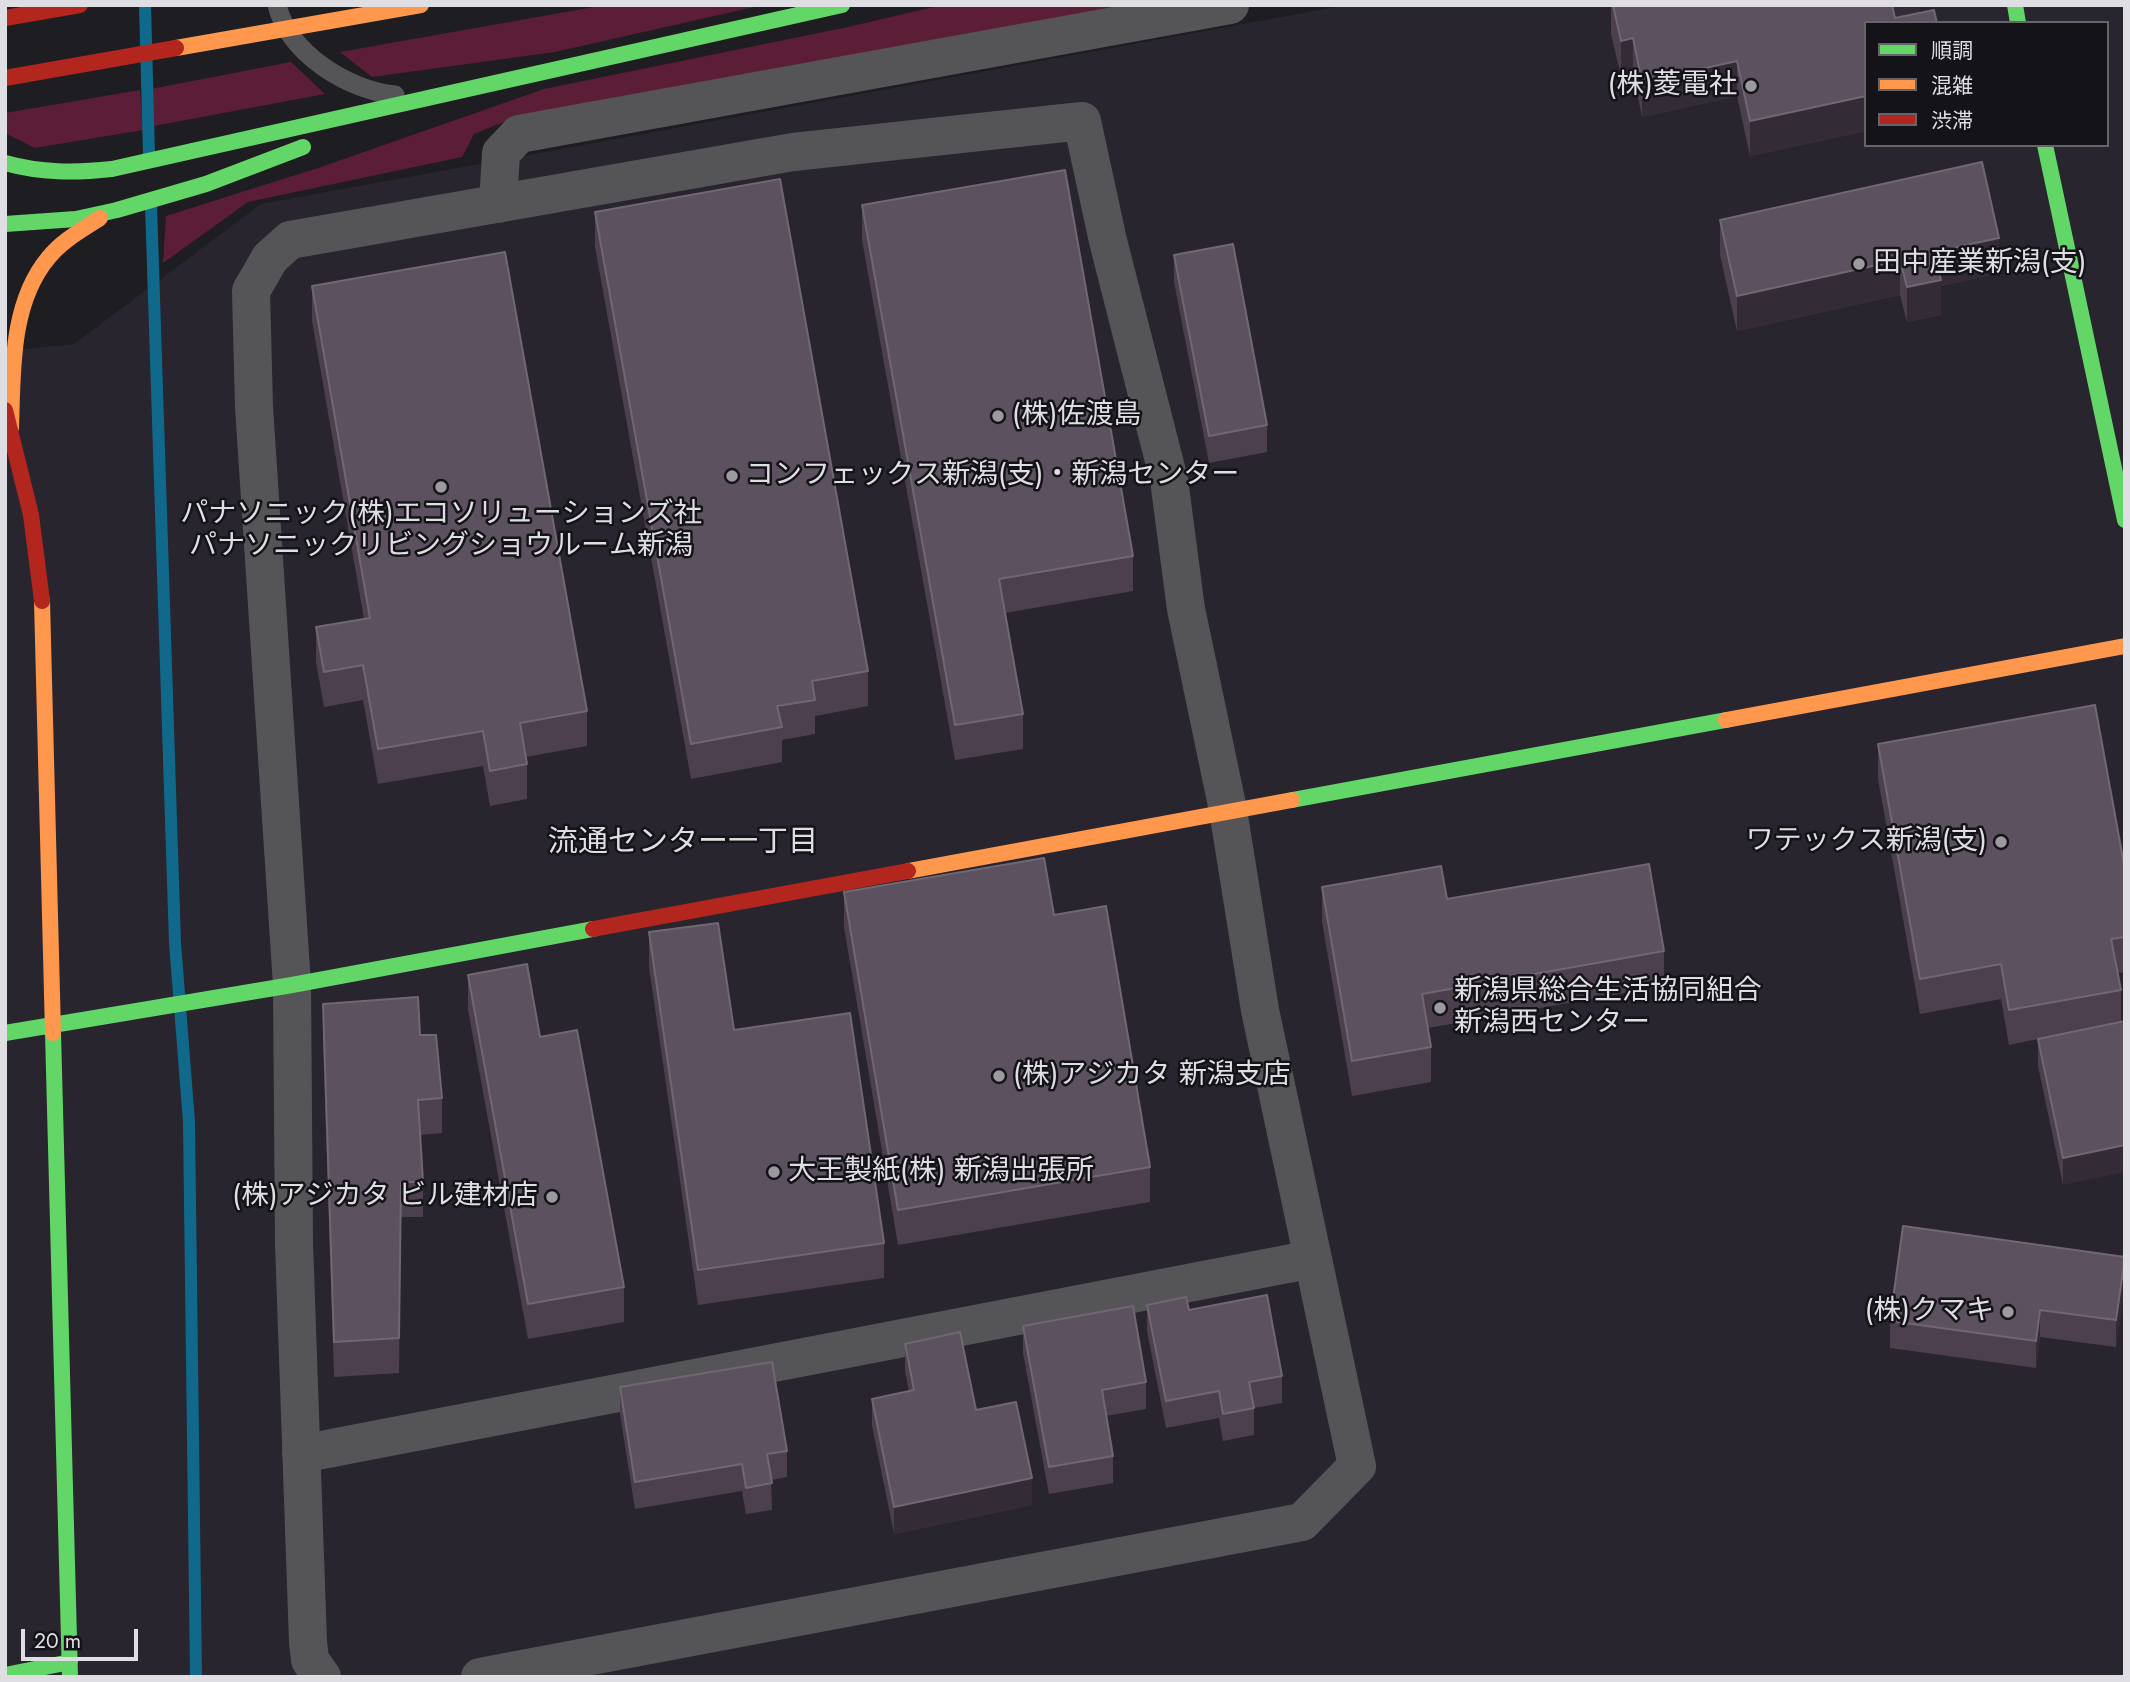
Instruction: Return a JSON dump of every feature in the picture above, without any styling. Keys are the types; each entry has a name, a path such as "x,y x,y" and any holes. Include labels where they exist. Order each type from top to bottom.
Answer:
{"main road":[{"path":"5,18 80,5"},
{"path":"5,78 421,5"},
{"path":"5,163 43,171 77,173 112,169 842,5"},
{"path":"5,224 76,219 206,184 431,99"},
{"path":"2045,147 2125,520"},
{"path":"11,428 17,331 24,300 35,274 65,239 117,209"},
{"path":"5,410 31,514 42,596 70,1670 5,1675"},
{"path":"5,1032 292,985 2125,646"}],"street":[{"path":"498,204 501,153 519,134 1230,5"},
{"path":"323,1677 310,1660 308,1642 294,1243 292,985 254,407 251,291 270,258 290,240 793,152 1082,121 1108,241 1169,480 1186,609 1228,810 1261,1010 1357,1466 1302,1522 480,1677"},
{"path":"301,1454 1314,1259"}],"lane":[{"path":"277,5 279,14 299,44 321,64 348,82 377,93 431,99"}],"shaded area":[{"path":"605,5 763,5 555,52 372,77 340,52"},
{"path":"942,5 1144,5 941,40 501,123 474,134 462,157 248,202 163,263 166,216 321,167 544,89 848,27"},
{"path":"1347,5 2125,5 2125,1677 5,1677 5,351 74,344 261,204"},
{"path":"291,62 325,94 154,126 151,89"},
{"path":"140,90 143,130 35,148 5,133 5,113"}],"building":[{"name":"(株)菱電社","path":"1613,5 1892,5 1895,18 1934,10 1937,21 1864,21 1864,96 1750,121 1737,61 1642,82 1633,38 1621,41"},
{"path":"1982,162 1999,238 1934,252 1941,280 1907,287 1900,260 1737,296 1720,220"},
{"name":"(株)佐渡島","path":"1065,170 1133,556 999,579 1023,714 955,725 862,205"},
{"name":"コンフェックス新潟(支)・新潟センター","path":"780,179 868,671 812,681 815,700 777,706 782,727 691,744 595,212"},
{"path":"1233,244 1267,425 1209,436 1174,255"},
{"name":"パナソニック(株)エコソリューションズ社 パナソニックリビングショウルーム新潟","path":"505,252 587,711 520,723 527,764 490,771 483,731 378,749 363,665 324,672 316,627 370,618 312,286"},
{"name":"ワテックス新潟(支)","path":"2095,705 2125,870 2125,937 2111,939 2121,990 2009,1010 2001,964 1920,979 1878,744"},
{"name":"(株)アジカタ 新潟支店","path":"1044,858 1054,915 1106,906 1150,1167 898,1210 844,892"},
{"name":"新潟県総合生活協同組合 新潟西センター","path":"1649,864 1664,951 1422,994 1431,1047 1352,1061 1322,887 1441,866 1447,899"},
{"name":"大王製紙(株) 新潟出張所","path":"718,923 734,1030 850,1013 884,1243 698,1270 649,932"},
{"name":"(株)アジカタ ビル建材店","path":"527,964 540,1037 577,1030 624,1287 528,1304 468,975"},
{"path":"418,997 420,1035 436,1035 442,1098 418,1100 423,1182 401,1182 399,1338 334,1342 323,1004"},
{"path":"2125,1021 2125,1145 2063,1158 2038,1039"},
{"name":"(株)クマキ","path":"1903,1226 2125,1257 2116,1320 2040,1310 2036,1341 1890,1321"},
{"path":"1267,1295 1282,1376 1249,1382 1254,1408 1223,1414 1219,1391 1166,1401 1147,1305 1186,1297 1189,1310"},
{"path":"1133,1306 1146,1382 1102,1390 1113,1456 1049,1467 1023,1326"},
{"path":"960,1332 976,1410 1016,1402 1032,1478 894,1507 872,1399 914,1390 905,1344"},
{"path":"772,1362 787,1451 767,1454 772,1483 746,1488 742,1464 635,1482 620,1387"}],"waterway":[{"path":"145,5 149,155"},
{"path":"151,205 175,943 189,1122 196,1677"}],"traffic: fast":[{"path":"5,163 58,171 112,169 842,5"},
{"path":"2015,5 2018,21"},
{"path":"5,224 76,219 117,210 206,184 303,147"},
{"path":"2045,147 2125,520"},
{"path":"1292,800 1726,720"},
{"path":"5,1033 292,985 593,929"},
{"path":"53,1033 70,1677"},
{"path":"5,1675 70,1662"}],"traffic: slow":[{"path":"176,48 421,5"},
{"path":"11,428 16,339 27,295 36,275 54,251 100,218"},
{"path":"42,601 53,1033"},
{"path":"1726,720 2125,646"},
{"path":"908,871 1292,800"}],"traffic: jam":[{"path":"5,18 80,5"},
{"path":"5,78 176,48"},
{"path":"5,410 31,515 42,601"},
{"path":"593,929 908,871"}],"place":[{"name":"(株)菱電社","path":"1751,86"},
{"name":"田中産業新潟(支)","path":"1859,264"},
{"name":"(株)佐渡島","path":"998,416"},
{"name":"コンフェックス新潟(支)・新潟センター","path":"732,476"},
{"name":"パナソニック(株)エコソリューションズ社 パナソニックリビングショウルーム新潟","path":"441,487"},
{"name":"ワテックス新潟(支)","path":"2001,842"},
{"name":"新潟県総合生活協同組合 新潟西センター","path":"1440,1008"},
{"name":"(株)アジカタ 新潟支店","path":"999,1076"},
{"name":"大王製紙(株) 新潟出張所","path":"774,1172"},
{"name":"(株)アジカタ ビル建材店","path":"552,1197"},
{"name":"(株)クマキ","path":"2008,1312"}],"district":[{"name":"流通センター一丁目","path":"683,844"}]}
